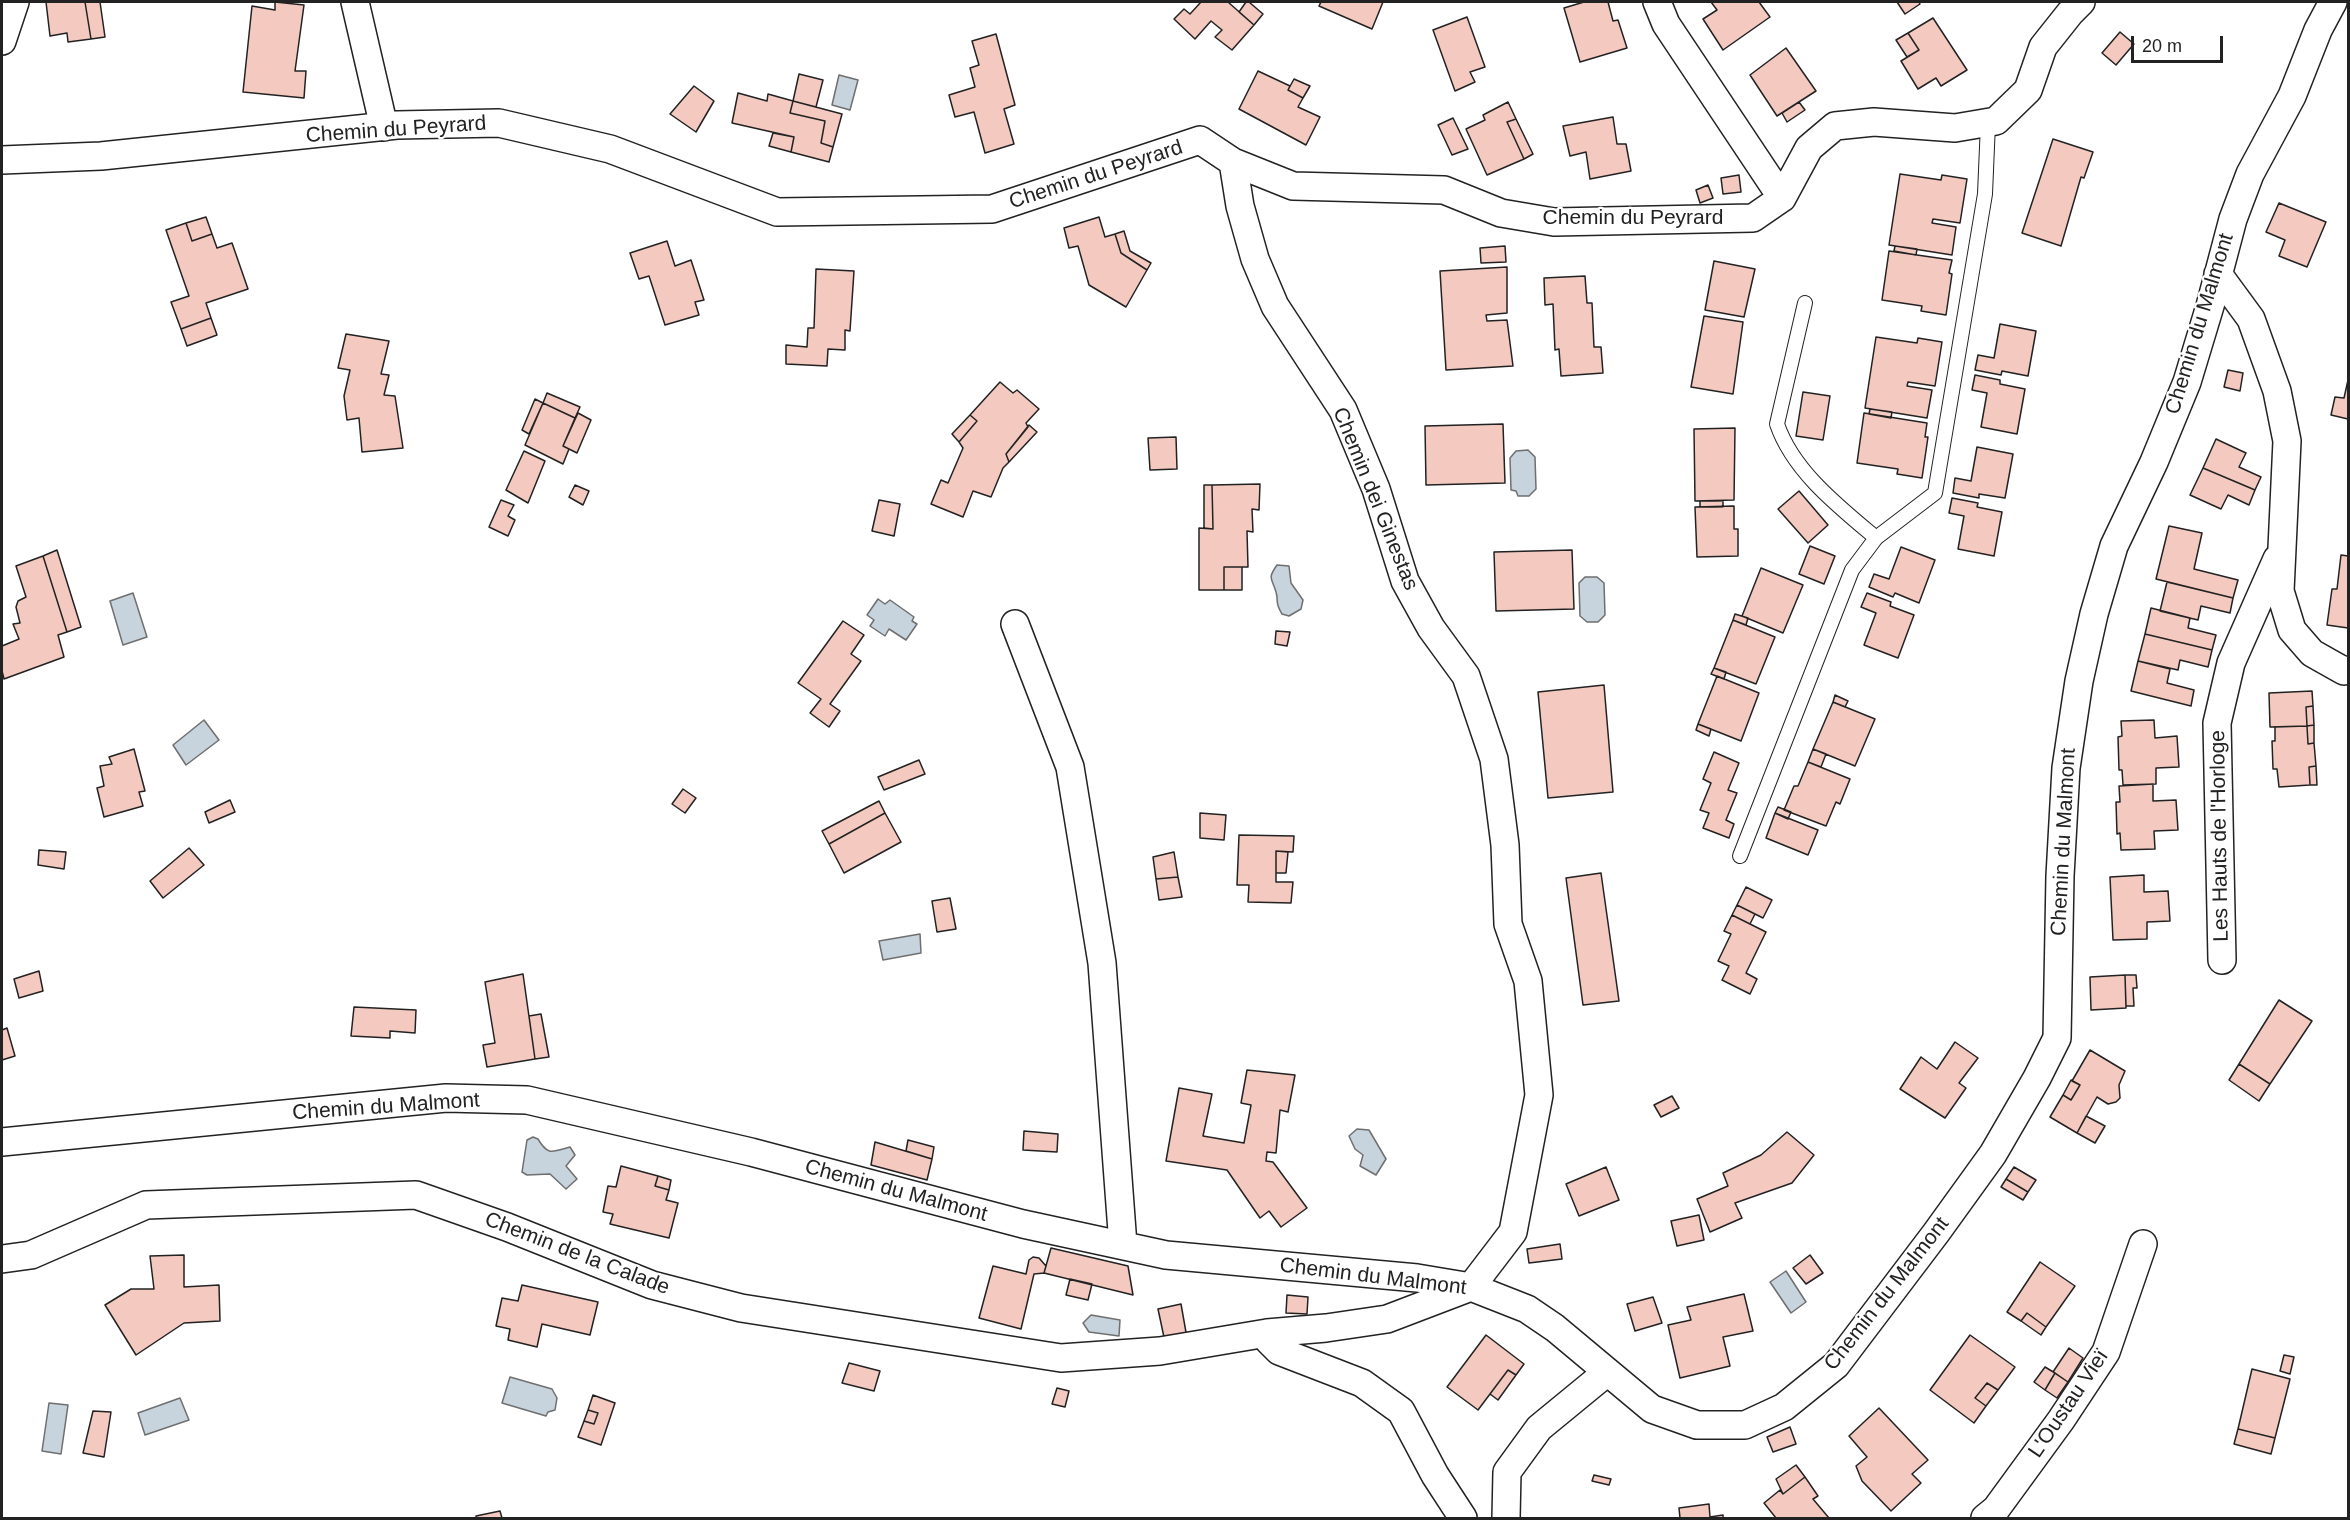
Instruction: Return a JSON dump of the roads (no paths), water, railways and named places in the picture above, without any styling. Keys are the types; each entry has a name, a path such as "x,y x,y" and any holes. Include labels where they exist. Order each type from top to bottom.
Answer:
{"street":[{"path":"2,41 15,2"},
{"path":"355,2 384,127"},
{"path":"1657,2 1666,24 1782,198"},
{"name":"Chemin du Peyrard","path":"2,160 101,156 384,127 499,123 610,149 777,212 993,209 1200,140 1233,162 1293,186 1443,190 1501,213 1554,222 1753,218 1782,198 1809,148 1835,126 1874,122 1955,128 1996,121 2028,90 2043,47 2081,2"},
{"name":"Chemin du Malmont","path":"2,1142 446,1098 527,1100 751,1152 1023,1224 1166,1255 1416,1278 1471,1287 1527,1309 1555,1328 1606,1373 1652,1409 1697,1425 1745,1425 1791,1402 1836,1365 1993,1154 2037,1078 2057,1038 2060,876 2066,768 2079,681 2094,614 2114,546 2154,462 2187,382 2233,219 2250,174 2292,96 2318,30 2333,2"},
{"name":"Chemin dei Ginestas","path":"1233,162 1240,207 1255,259 1275,306 1342,410 1376,489 1405,581 1431,628 1466,676 1494,759 1505,845 1508,924 1528,981 1539,1095 1513,1232 1471,1287"},
{"name":"Les Hauts de l'Horloge","path":"2218,274 2251,319 2277,391 2287,441 2280,591 2292,630 2312,653 2344,671 2349,670"},
{"name":"Les Hauts de l'Horloge","path":"2222,960 2217,723 2231,663 2283,544"},
{"path":"1015,624 1070,767 1102,963 1123,1245"},
{"name":"Chemin de la Calade","path":"2,1259 31,1255 146,1205 416,1195 507,1227 652,1285 741,1308 1061,1358 1160,1351 1267,1334 1326,1329 1387,1319 1471,1287"},
{"name":"L'Oustau Vieï","path":"1985,1518 1996,1509 2061,1420 2106,1352 2143,1244"},
{"path":"1267,1334 1269,1341 1279,1352 1362,1383 1401,1411 1435,1475 1463,1518"},
{"path":"1506,1518 1507,1472 1539,1428 1606,1373"}],"lane":[{"path":"1740,856 1852,570 1876,538 1935,493 1985,194 1988,123"},
{"path":"1805,303 1777,424 1783,442 1812,480 1876,538"}]}
